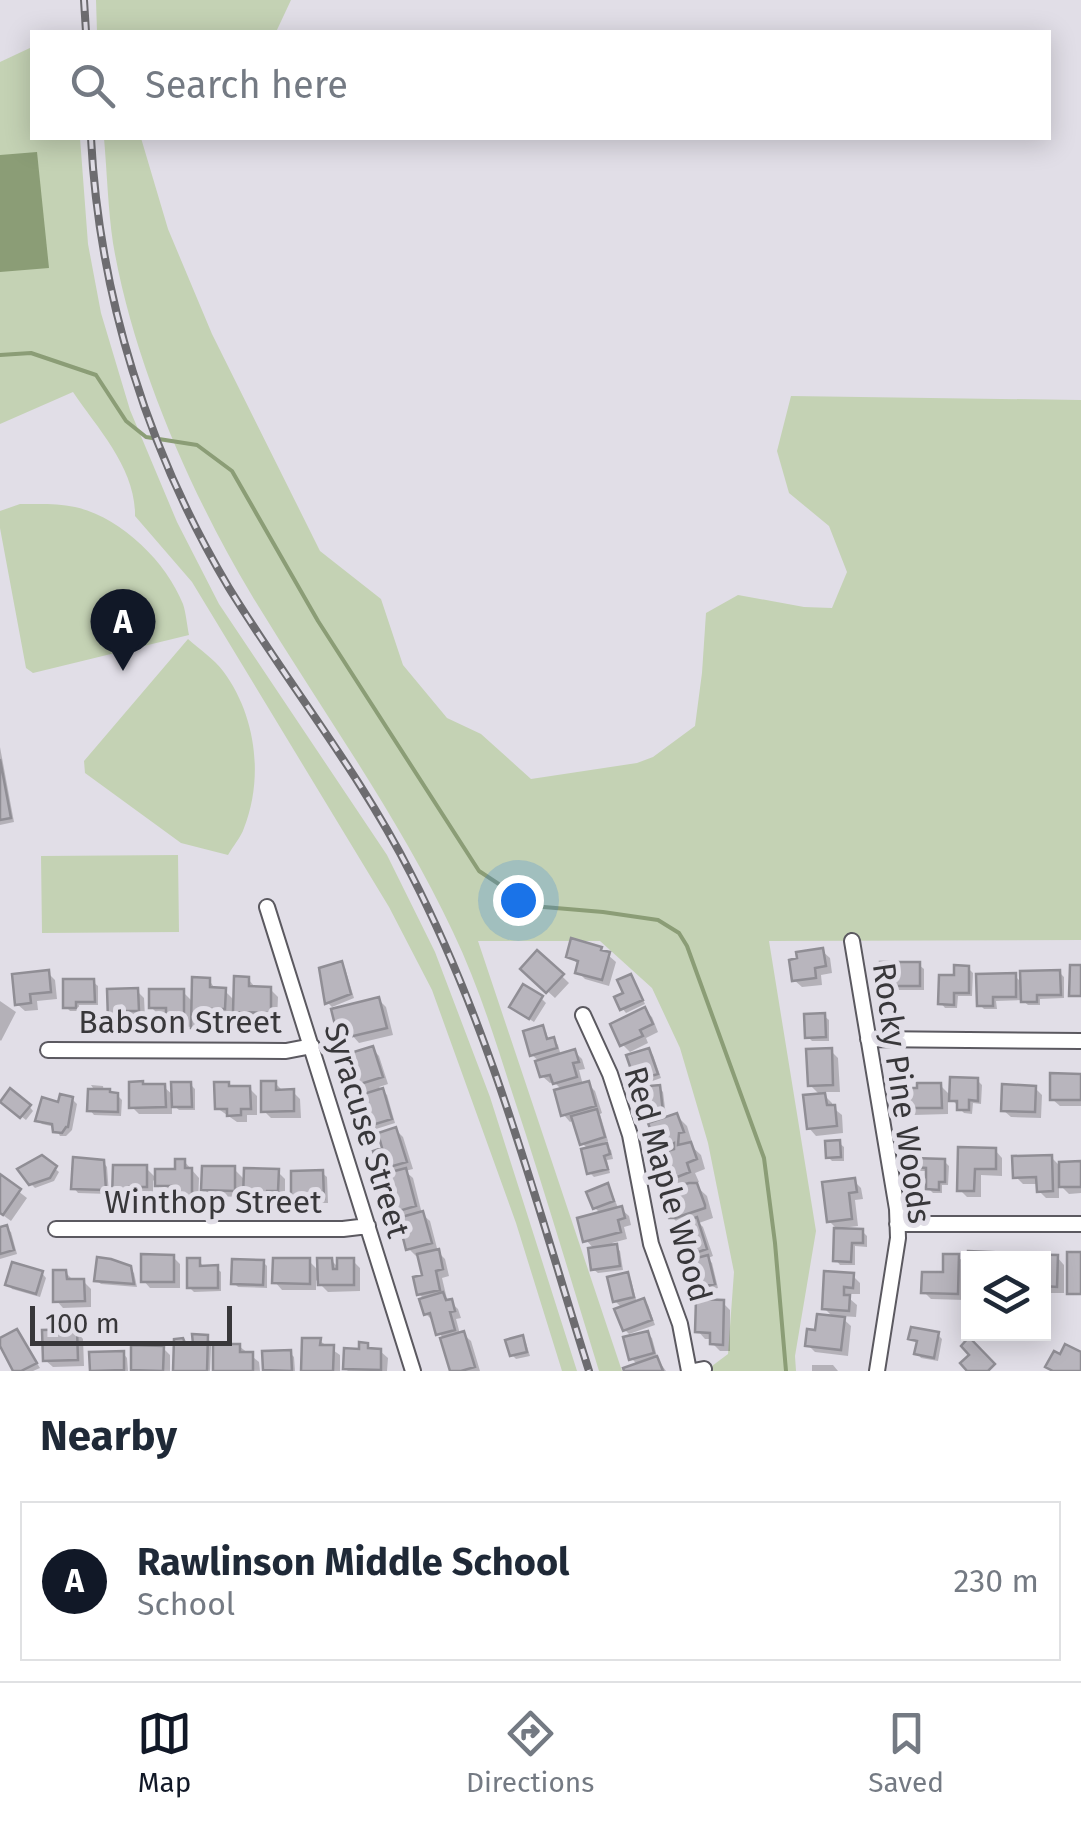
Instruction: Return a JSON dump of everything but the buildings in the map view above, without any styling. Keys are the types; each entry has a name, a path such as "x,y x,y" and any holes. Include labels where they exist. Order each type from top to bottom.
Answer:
{"street":[{"name":"Syracuse Street","path":"266,907 413,1371"},
{"name":"Rocky Pine Woods","path":"852,941 898,1210 898,1238 877,1371"},
{"name":"Red Maple Wood","path":"583,1015 610,1074 630,1135 651,1244 696,1370"},
{"path":"868,1040 1081,1041"},
{"name":"Babson Street","path":"48,1050 286,1051 312,1046"},
{"path":"898,1224 1081,1224"},
{"name":"Winthop Street","path":"56,1229 342,1230 368,1226"}],"shaded area":[{"path":"96,0 291,0 277,30 97,30"},
{"path":"30,48 30,140 80,140 88,244 101,313 130,410 177,522 219,604 387,855 435,952 490,1097 577,1371 562,1371 516,1223 432,990 389,907 192,582 135,516 129,482 114,450 73,392 0,424 0,62"},
{"path":"104,140 142,140 168,229 212,334 320,551 381,599 403,665 447,718 481,734 531,779 637,763 653,757 695,726 706,613 738,595 832,608 847,572 829,526 789,493 777,451 791,396 1081,400 1081,940 769,941 816,1231 795,1356 796,1371 713,1371 712,1366 728,1354 734,1272 708,1143 680,1048 652,988 600,941 478,941 622,1371 599,1371 498,1049 462,951 407,845 251,594 207,513 149,379 122,288 111,230"},
{"path":"37,152 49,268 0,272 0,155"},
{"path":"20,504 54,504 92,512 140,543 175,588 189,635 33,673 26,668 0,528 0,511"},
{"path":"188,639 219,667 234,688 253,747 255,768 250,808 243,831 228,855 181,843 85,773 84,761"},
{"path":"178,855 179,932 42,933 41,856"}],"waterway":[{"path":"0,355 31,353 96,375 126,421 146,437 197,445 232,471 318,621 479,871 532,906 658,920 679,933 764,1158 786,1371"}],"railway":[{"path":"84,0 86,30"},
{"path":"91,140 96,197 117,314 133,371 174,482 229,588 391,837 440,934 489,1056 589,1371"}],"place":[{"name":"Rawlinson Middle School","path":"123,671"}]}
